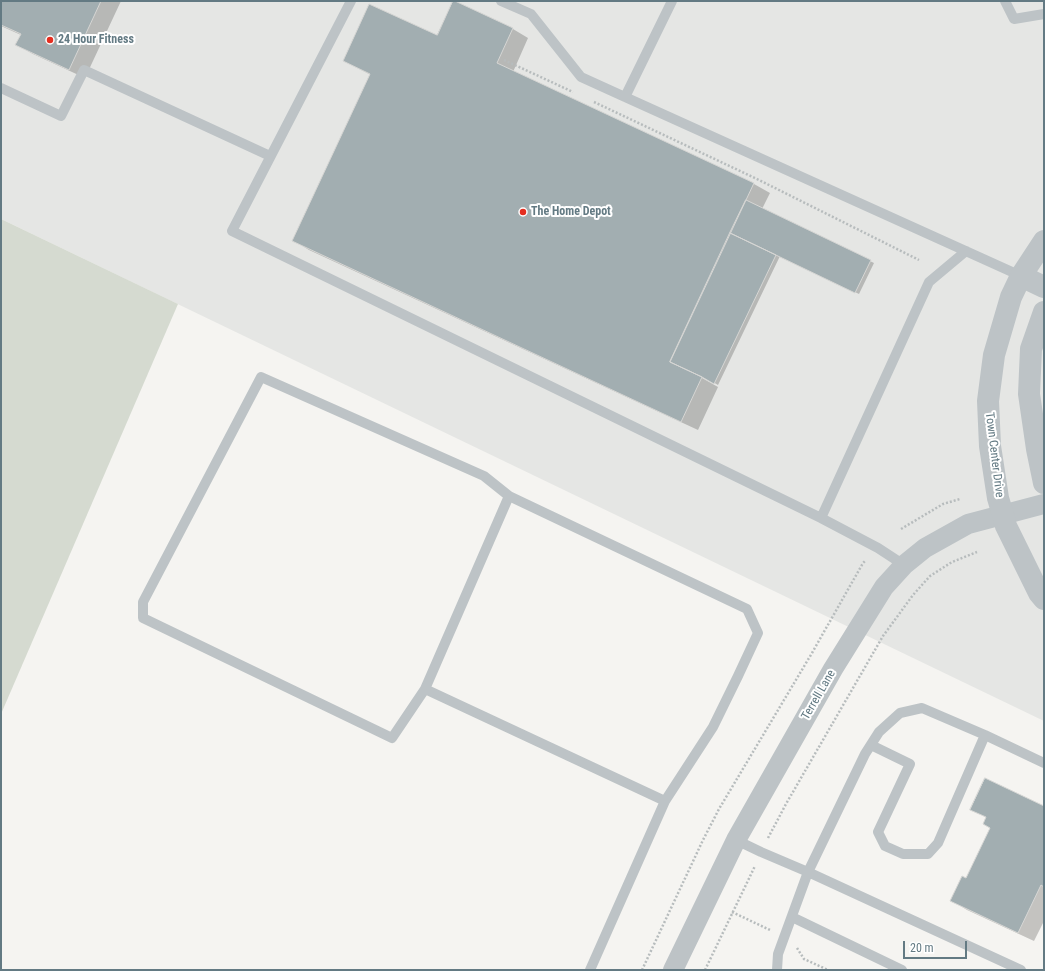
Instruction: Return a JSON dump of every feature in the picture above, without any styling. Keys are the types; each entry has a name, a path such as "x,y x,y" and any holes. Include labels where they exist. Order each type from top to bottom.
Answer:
{"street":[{"name":"Town Center Drive","path":"1044,241 1021,276 1012,297 994,356 988,401 990,446 998,498 1003,516 1006,526 1039,593 1044,599"},
{"path":"1021,276 1044,287"},
{"path":"1044,312 1031,349 1029,394 1037,449 1044,483"},
{"name":"Terrell Lane","path":"673,970 736,840 833,669 884,587 904,565 925,548 968,524 1044,504"}],"lane":[{"path":"351,1 232,231 821,518 878,548 904,565"},
{"path":"501,1 531,14 581,77 1021,276"},
{"path":"625,97 672,1"},
{"path":"1006,1 1014,19 1044,14"},
{"path":"1,88 61,116 84,70 270,156"},
{"path":"821,518 929,282 966,252"},
{"path":"509,496 425,689 392,738 143,618 143,602 261,377 484,476 509,496 747,609 758,633 713,727 665,801 590,970"},
{"path":"425,689 665,801"},
{"path":"777,970 778,954 783,937 792,917 808,872 865,754 879,732 900,713 922,708 985,735 1044,763"},
{"path":"871,745 910,764 878,832 885,846 903,854 928,854 938,843 985,735"},
{"path":"736,840 1021,970"},
{"path":"792,917 902,970"}],"path":[{"path":"504,60 576,94"},
{"path":"591,101 757,179 919,260"},
{"path":"901,529 943,504 960,499"},
{"path":"705,970 761,852 786,804 883,636 930,576 952,562 977,552"},
{"path":"642,970 719,809 865,561"},
{"path":"732,912 773,932"},
{"path":"794,944 804,959 828,970"}],"shaded area":[{"path":"1,1 1044,1 1044,721 1,219"},
{"path":"1,219 178,304 1,714"}],"building":[{"name":"24 Hour Fitness","path":"1,1 101,1 69,70 15,45 21,34 1,25"},
{"name":"The Home Depot","path":"453,1 513,28 497,63 754,183 670,362 702,377 681,422 292,241 370,74 343,61 369,4 437,35"},
{"path":"746,200 871,260 855,293 730,233"},
{"path":"730,233 776,255 714,384 670,362"},
{"path":"985,778 1044,806 1044,887 1041,885 1018,933 950,901 962,876 966,878 990,828 983,824 986,817 970,810"}],"place":[{"name":"24 Hour Fitness","path":"50,40"},
{"name":"The Home Depot","path":"523,212"}]}
